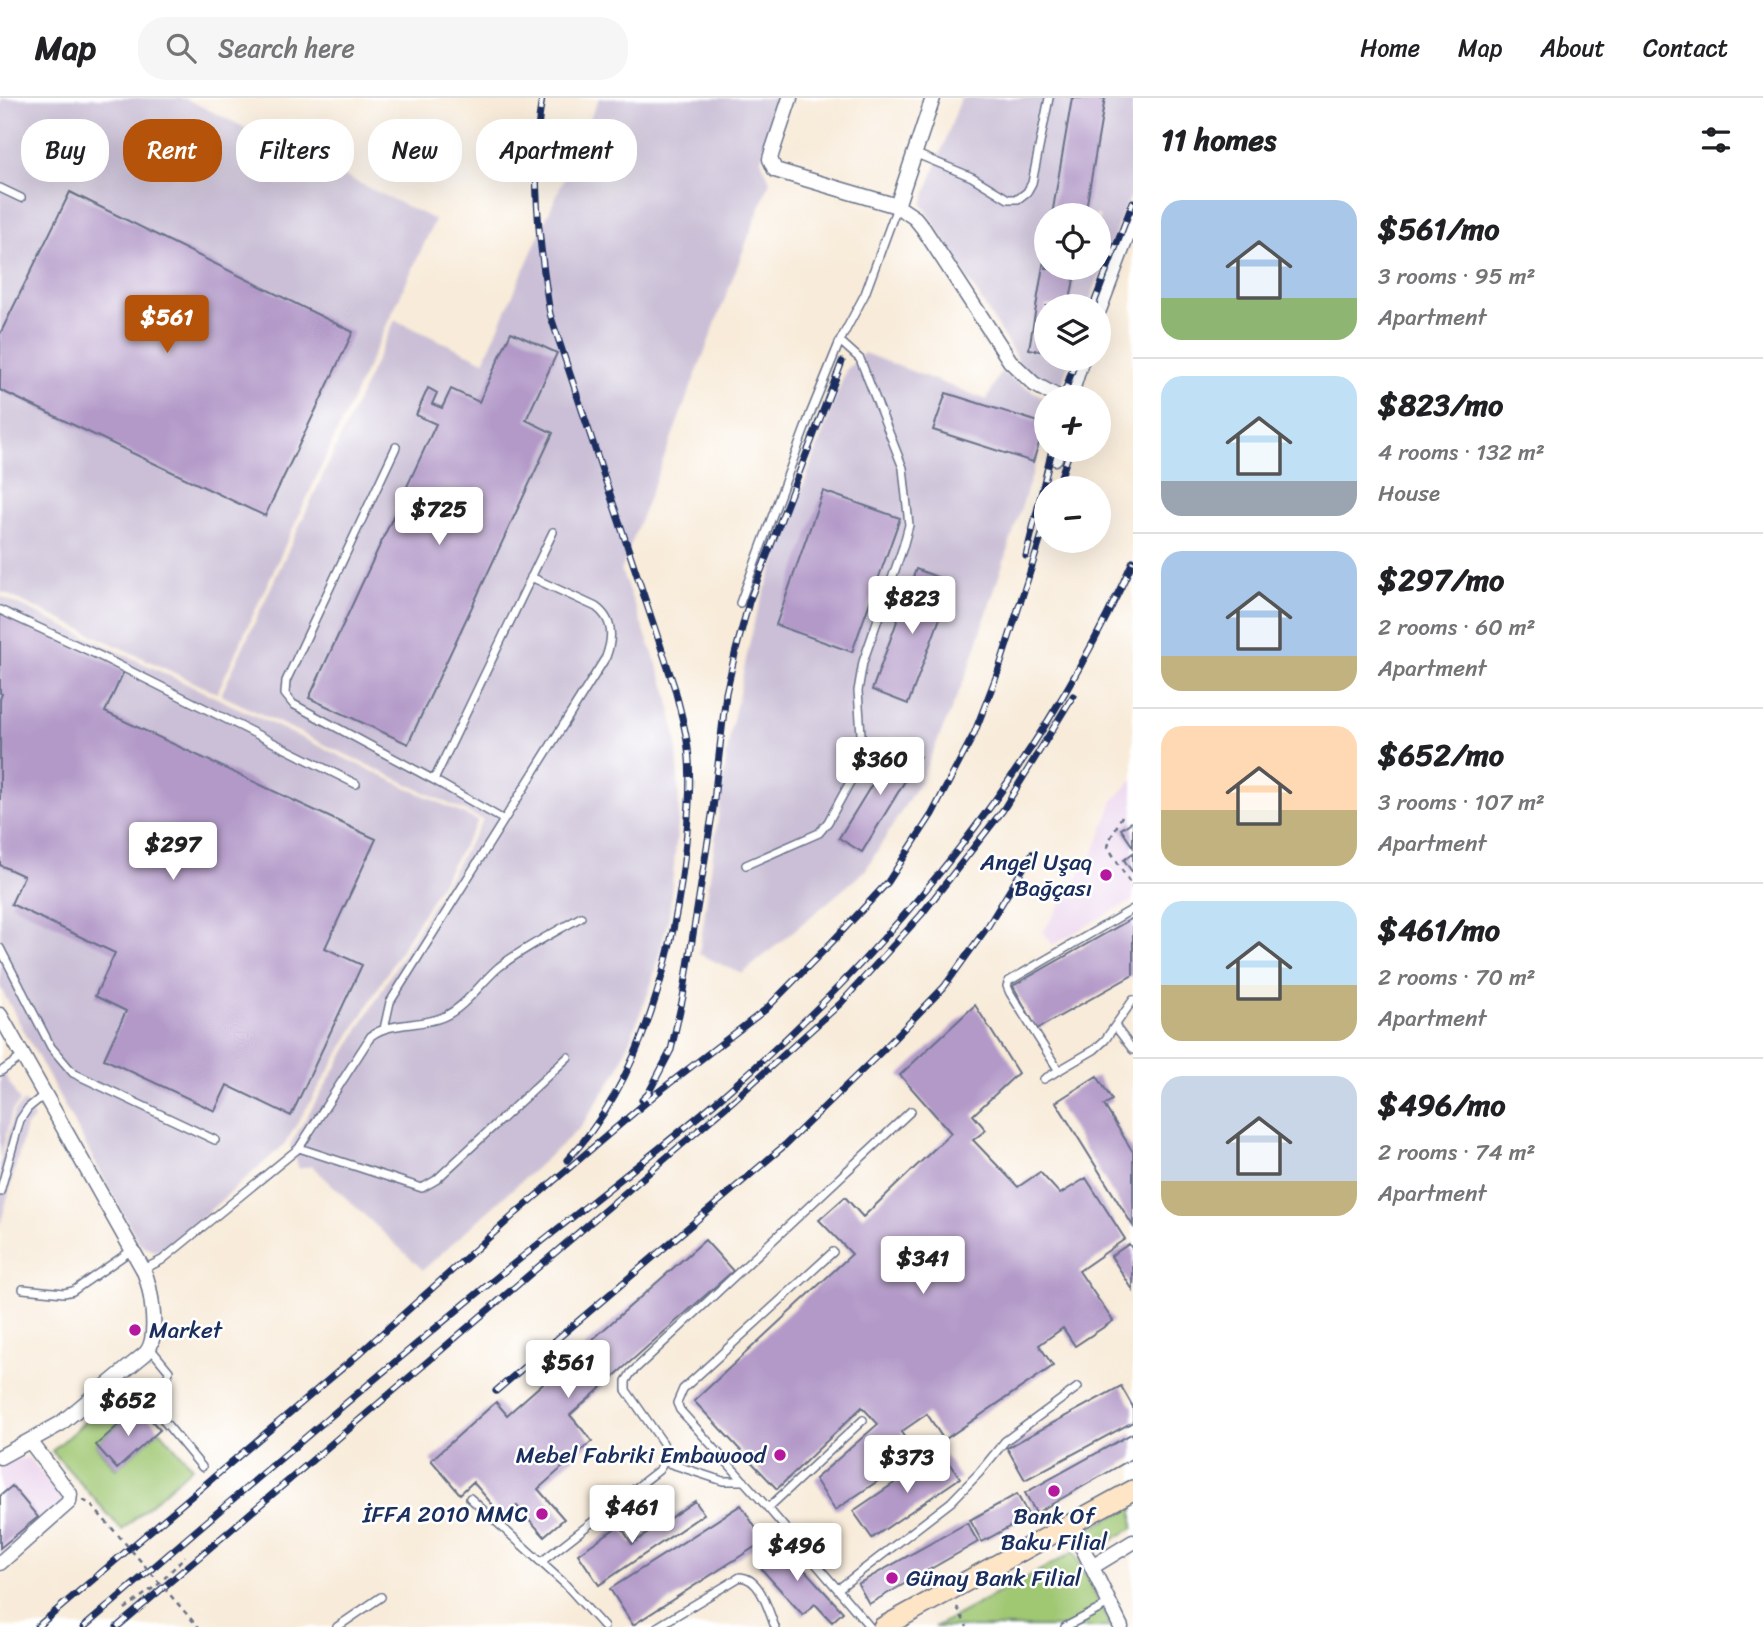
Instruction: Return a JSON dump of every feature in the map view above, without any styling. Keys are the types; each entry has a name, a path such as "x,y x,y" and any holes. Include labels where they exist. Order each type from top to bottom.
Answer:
{"main road":[{"path":"883,1627 1133,1490"}],"street":[{"path":"790,98 772,152 771,159 775,170 897,206 915,218 1010,361 1036,385"},
{"path":"897,206 933,98"},
{"path":"1105,294 1133,220"},
{"path":"0,1015 143,1269 150,1291 153,1339 150,1348 60,1424 0,1457"},
{"path":"0,1563 69,1502 70,1494 30,1441"},
{"path":"1071,1524 1121,1627"},
{"path":"1092,1567 1133,1542"}],"lane":[{"path":"914,153 972,177 1008,199 1018,199 1027,192 1032,183 1049,98"},
{"path":"0,188 21,198"},
{"path":"740,603 811,412 840,341 865,294 897,206"},
{"path":"746,865 819,833 828,822 860,764 862,749 858,691 863,662 904,547 909,525 903,468 860,359 840,341"},
{"path":"396,447 286,681 285,694 293,704 504,820"},
{"path":"434,780 553,532"},
{"path":"384,1028 390,1002 606,657 611,643 610,624 605,614 596,607 531,576"},
{"path":"0,610 98,655 356,784"},
{"path":"1059,1070 1010,993 1007,986 1009,981 1133,909"},
{"path":"143,1269 162,1260 299,1148 371,1036 384,1028 444,1017 462,1005 484,980 502,965 581,917"},
{"path":"0,948 51,1047 74,1073 215,1140"},
{"path":"1044,1080 1094,1050 1133,1000"},
{"path":"1115,1026 1133,1050"},
{"path":"0,1072 23,1056"},
{"path":"299,1148 422,1188 436,1180 568,1057"},
{"path":"0,1192 20,1120 27,1108 44,1094"},
{"path":"541,1562 659,1470 664,1462 667,1451 663,1443 626,1390 626,1381 631,1373 911,1111"},
{"path":"23,1289 64,1293 73,1291 132,1250"},
{"path":"833,1252 679,1396 677,1403 680,1410 870,1627"},
{"path":"150,1348 169,1371 162,1407 164,1421 202,1467"},
{"path":"838,1589 951,1502 1005,1441 1078,1387"},
{"path":"768,1508 863,1420"},
{"path":"664,1462 723,1480 744,1481"},
{"path":"470,1498 565,1584 604,1627"},
{"path":"657,1627 740,1577 747,1577 757,1585 775,1627"},
{"path":"337,1627 381,1597"},
{"path":"1065,1627 1110,1604"}],"path":[{"path":"1122,816 1108,847 1133,888"},
{"path":"90,1504 198,1627"},
{"path":"125,1609 160,1583 185,1556"},
{"path":"950,1591 967,1627"}],"shaded area":[{"path":"3,98 184,98 236,123 236,182 354,181 435,220 217,693 0,591 0,103"},
{"path":"599,98 782,98 761,159 770,181 621,570 667,691 677,744 679,813 669,916 650,989 618,1070 581,1127 423,1270 312,1166 299,1169 290,1145 483,820 221,695 395,320 484,361 562,182 637,182 637,119 590,119"},
{"path":"961,98 1133,98 1133,192 1111,244 1111,203 1034,203 1034,280 1098,280 1092,294 1034,294 1034,371 1066,371 1062,385 1051,385 1024,370 922,204"},
{"path":"864,353 987,400 1000,372 1034,392 1034,462 1036,462 968,671 921,779 865,871 742,974 699,954 730,734 755,618 846,370"},
{"path":"0,596 478,821 285,1144 168,1247 161,1250 154,1251 139,1243 0,987"},
{"name":"Angel Uşaq Bağçası","path":"1133,779 1133,900 1052,945 1043,932 1095,850 1113,801"},
{"path":"0,1066 20,1102 12,1111 0,1158"},
{"path":"24,1101 34,1119 26,1126 0,1226 0,1165 14,1112"},
{"path":"29,1458 64,1502 0,1556 0,1469 11,1460"}],"green space":[{"path":"123,1388 139,1407 96,1445 116,1469 160,1430 192,1467 122,1530 52,1451"},
{"path":"1133,1506 1133,1528 1093,1551 1084,1532"},
{"path":"1074,1552 1111,1627 935,1627"}],"building":[{"path":"1072,98 1105,98 1087,203 1054,203"},
{"path":"70,192 353,332 265,516 0,390 0,334"},
{"path":"1041,280 1074,280 1071,294 1038,294"},
{"path":"1034,319 1034,350 1029,349"},
{"path":"511,332 557,353 526,420 553,433 408,744 309,698 436,424 416,415 428,388 437,393 432,404 442,408 451,389 479,402"},
{"path":"946,393 1034,421 1034,459 1033,462 933,430"},
{"path":"823,491 900,518 852,652 776,625"},
{"path":"916,569 953,583 908,704 872,690"},
{"path":"0,613 124,671 105,712 376,839 325,948 362,965 291,1116 227,1085 215,1111 104,1059 126,1011 95,996 115,953 11,904 24,876 0,865"},
{"path":"898,742 920,756 862,852 839,838"},
{"path":"1133,821 1133,847 1121,829"},
{"path":"1133,853 1133,873 1124,860"},
{"path":"1133,918 1133,975 1037,1029 1013,986"},
{"path":"975,1005 1018,1073 973,1115 986,1130 973,1140 1018,1187 1040,1172 1060,1194 1086,1178 1125,1239 1079,1271 1113,1321 1075,1346 1063,1328 1039,1345 1053,1366 944,1440 927,1414 901,1432 916,1455 835,1510 815,1479 878,1424 862,1407 777,1489 694,1401 852,1254 819,1220 845,1197 863,1217 951,1133 900,1075"},
{"path":"1097,1076 1112,1100 1104,1105 1133,1152 1133,1226 1056,1102"},
{"path":"705,1240 733,1271 570,1415 592,1441 538,1489 564,1519 544,1536 517,1506 504,1518 473,1482 460,1494 431,1460 496,1402 507,1415"},
{"path":"1129,1244 1133,1250 1133,1290 1111,1256"},
{"path":"1121,1386 1133,1407 1133,1422 1025,1480 1007,1448"},
{"path":"139,1407 160,1430 117,1469 96,1445"},
{"path":"1133,1433 1133,1458 1036,1513 1025,1493"},
{"path":"942,1451 960,1478 872,1538 853,1511"},
{"path":"12,1486 38,1517 0,1548 0,1496"},
{"path":"1017,1494 1029,1516 982,1542 970,1520"},
{"path":"695,1501 704,1514 599,1585 578,1554 620,1525 632,1544"},
{"path":"741,1505 764,1541 633,1625 610,1589"},
{"path":"967,1523 978,1542 869,1604 858,1584"},
{"path":"780,1543 843,1612 832,1622 815,1604 803,1615 757,1564"}],"railway":[{"path":"542,98 536,179 539,233 550,314 675,689 689,753 690,791 674,925 651,1011 616,1092 594,1128 567,1160"},
{"path":"1098,294 1133,202"},
{"path":"642,1100 648,1094 671,1050 683,997 713,809 726,693 749,602 842,362"},
{"path":"1067,385 1072,371"},
{"path":"1026,556 1049,462"},
{"path":"1061,476 1066,462"},
{"path":"37,1627 359,1354 516,1213 657,1093 765,1010 888,882 932,814 974,734 998,672 1036,553"},
{"path":"84,1627 449,1317 726,1093 848,977 905,914 958,849 1008,781 1054,710 1096,637 1133,561"},
{"path":"117,1627 735,1099 841,1003 921,915 1003,810 1073,696"},
{"path":"496,1391 785,1145 882,1051 944,987 988,926 1032,854"}],"place":[{"name":"Angel Uşaq Bağçası","path":"1106,875"},
{"name":"Market","path":"135,1330"},
{"name":"Mebel Fabriki Embawood","path":"780,1455"},
{"name":"Bank Of Baku Filial","path":"1054,1491"},
{"name":"İFFA 2010 MMC","path":"542,1514"},
{"name":"Günay Bank Filial","path":"892,1578"}]}
